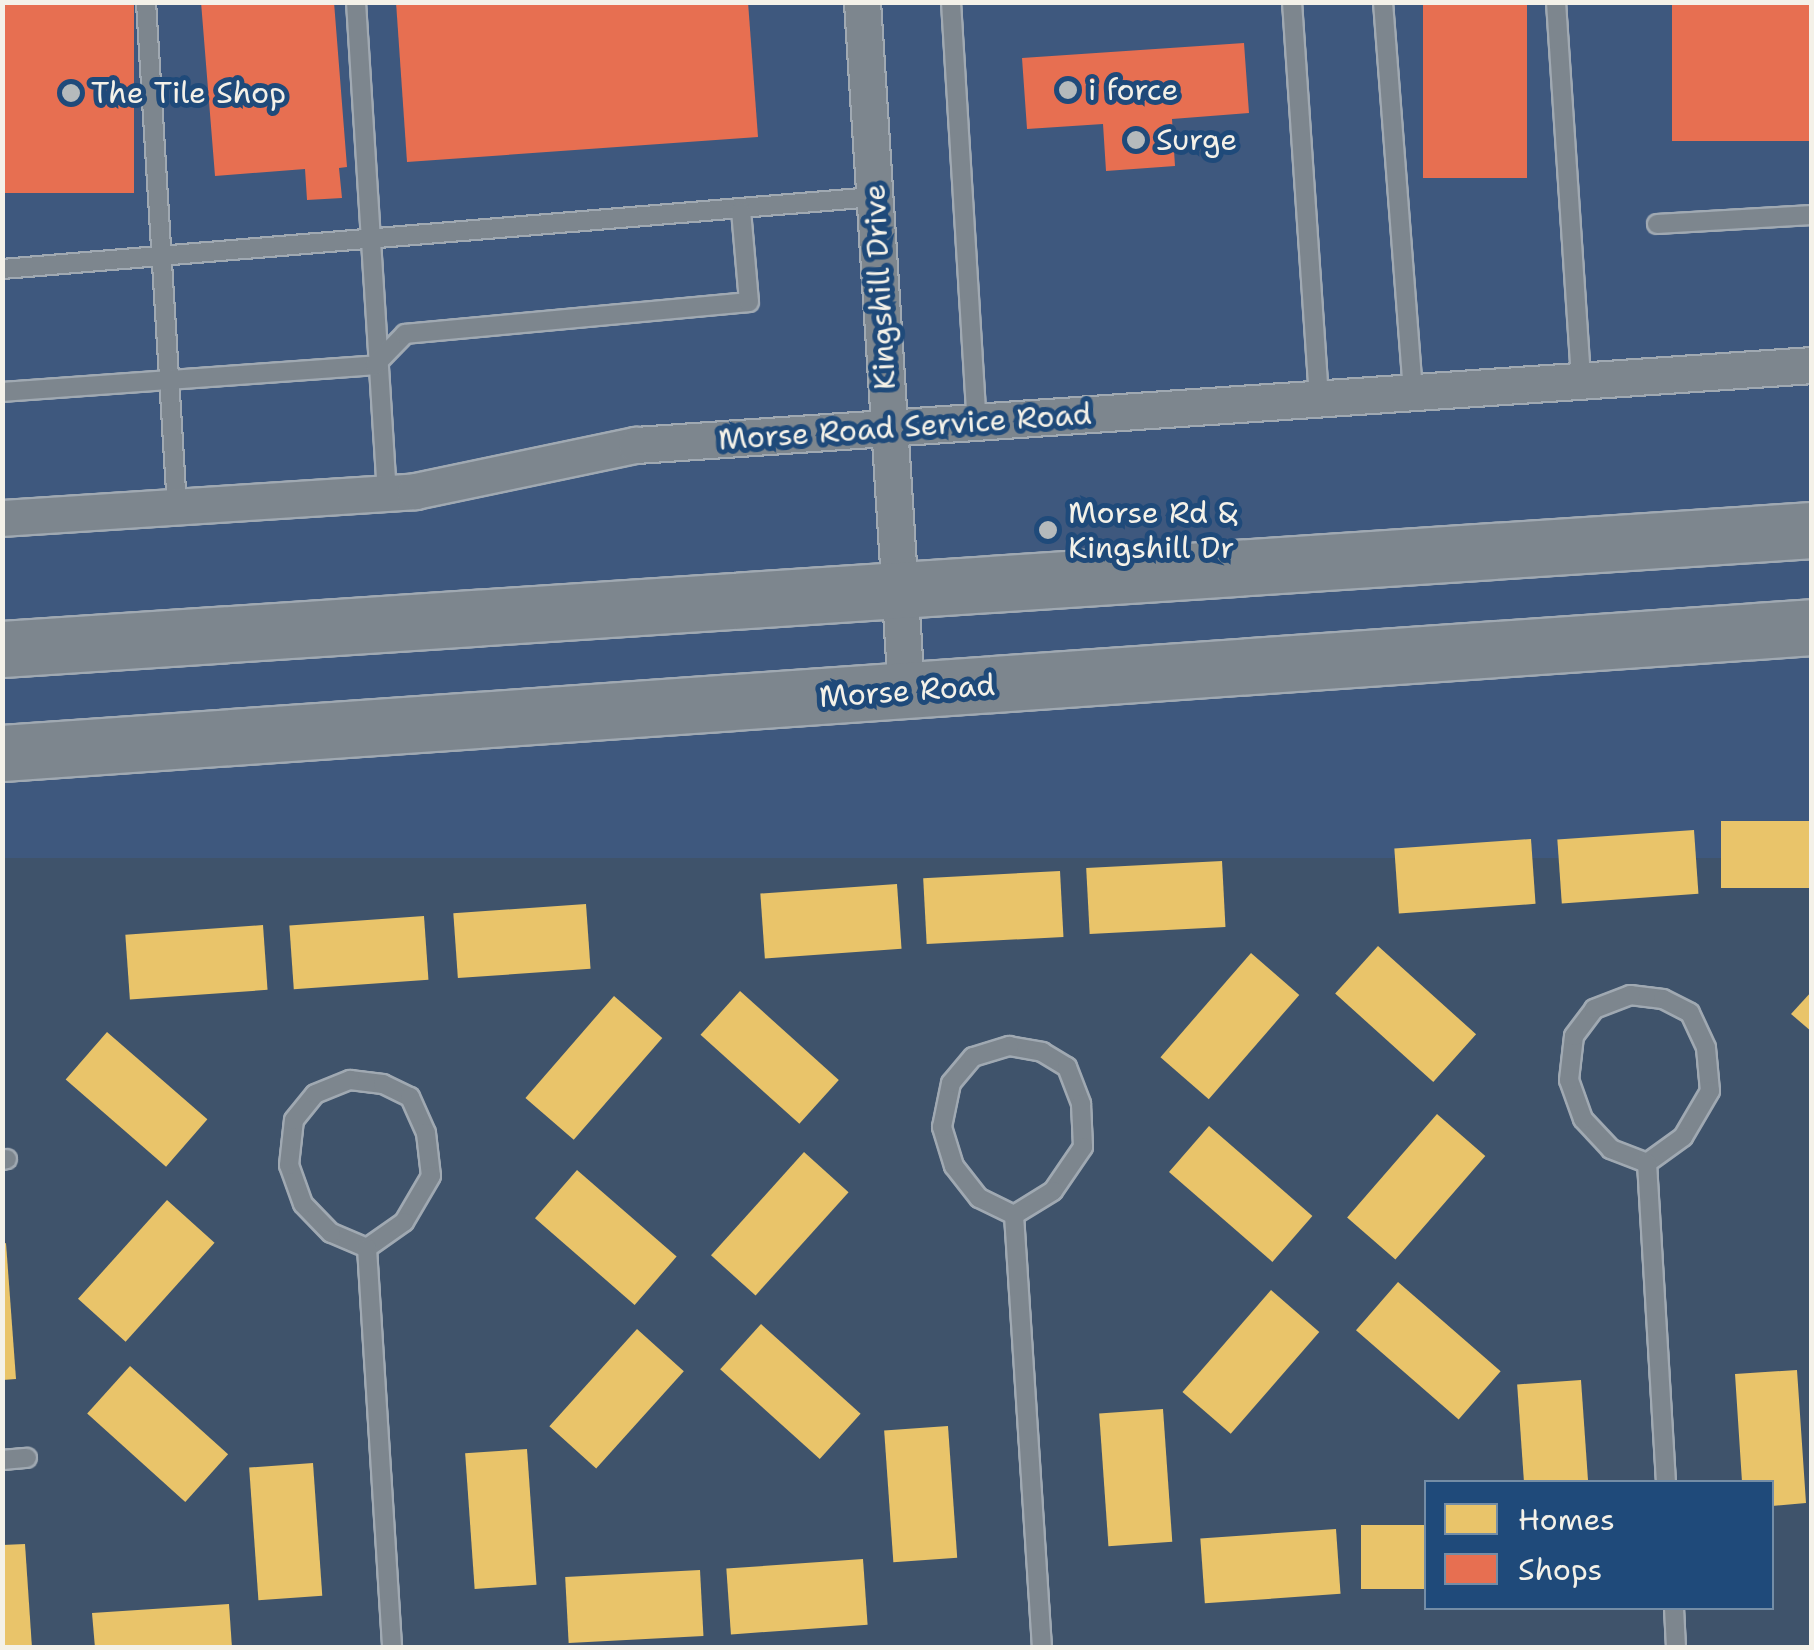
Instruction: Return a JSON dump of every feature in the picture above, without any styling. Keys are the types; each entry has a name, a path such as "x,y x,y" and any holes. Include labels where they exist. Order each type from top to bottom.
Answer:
{"main road":[{"path":"2,649 1812,530"},
{"name":"Morse Road","path":"2,753 1812,627"}],"street":[{"name":"Kingshill Drive","path":"862,2 906,690"},
{"name":"Morse Road Service Road","path":"2,518 386,493 636,445 1812,365"}],"lane":[{"path":"146,2 177,507"},
{"path":"356,2 386,493"},
{"path":"951,2 976,422"},
{"path":"1292,2 1319,400"},
{"path":"1383,2 1414,394"},
{"path":"1556,2 1581,381"},
{"path":"2,270 874,198"},
{"path":"2,392 376,365 405,334 749,302 741,211"},
{"path":"1658,224 1812,216"},
{"path":"1630,995 1663,999 1690,1013 1706,1048 1710,1091 1683,1137 1646,1163 1611,1149 1583,1119 1568,1080 1574,1036 1594,1010 1630,995"},
{"path":"1010,1046 1042,1052 1067,1068 1081,1104 1083,1147 1052,1191 1014,1215 979,1198 954,1166 942,1127 950,1082 973,1057 1010,1046"},
{"path":"350,1080 383,1084 410,1097 426,1133 431,1176 404,1222 367,1248 331,1234 304,1204 289,1165 294,1120 315,1094 350,1080"},
{"path":"1646,1163 1666,1480"},
{"path":"1014,1215 1042,1648"},
{"path":"367,1248 392,1648"},
{"path":"2,1460 27,1458"},
{"path":"1674,1610 1676,1648"}],"shaded area":[{"path":"3,3 1811,3 1811,858 3,858"}],"building: Homes":[{"path":"1721,821 1812,821 1812,888 1721,888"},
{"path":"1694,830 1698,894 1562,903 1557,840"},
{"path":"1531,839 1536,904 1399,913 1394,849"},
{"path":"1222,861 1225,927 1090,934 1086,868"},
{"path":"1060,871 1063,937 927,944 923,878"},
{"path":"897,884 902,949 765,958 760,894"},
{"path":"586,904 591,969 458,978 453,913"},
{"path":"424,916 428,980 294,989 289,925"},
{"path":"263,925 268,990 130,999 125,935"},
{"path":"1378,946 1476,1034 1433,1082 1335,994"},
{"path":"1251,953 1299,995 1209,1099 1160,1057"},
{"path":"740,991 839,1080 799,1124 701,1035"},
{"path":"1812,991 1812,1032 1791,1014"},
{"path":"614,996 662,1038 574,1140 525,1098"},
{"path":"107,1032 207,1119 166,1167 66,1080"},
{"path":"1437,1114 1485,1156 1395,1259 1347,1217"},
{"path":"1209,1126 1312,1216 1272,1262 1169,1172"},
{"path":"804,1152 849,1192 756,1295 711,1255"},
{"path":"577,1170 677,1257 635,1305 535,1218"},
{"path":"167,1200 215,1243 126,1342 78,1299"},
{"path":"6,1243 16,1379 3,1380 3,1244"},
{"path":"1398,1282 1501,1371 1459,1420 1356,1330"},
{"path":"1271,1290 1319,1332 1231,1434 1182,1392"},
{"path":"761,1324 861,1414 820,1459 720,1369"},
{"path":"637,1329 684,1371 596,1469 549,1426"},
{"path":"130,1366 228,1454 185,1502 87,1414"},
{"path":"1797,1370 1806,1503 1774,1506 1774,1480 1742,1480 1735,1374"},
{"path":"1581,1380 1588,1480 1524,1480 1517,1384"},
{"path":"1163,1409 1172,1542 1108,1546 1099,1413"},
{"path":"948,1426 957,1558 893,1562 884,1430"},
{"path":"527,1449 536,1585 475,1589 465,1453"},
{"path":"313,1463 322,1596 258,1600 249,1467"},
{"path":"1361,1525 1424,1525 1424,1589 1361,1589"},
{"path":"1336,1529 1341,1594 1205,1603 1200,1538"},
{"path":"25,1544 32,1648 2,1648 2,1545"},
{"path":"863,1559 868,1625 731,1634 726,1569"},
{"path":"700,1570 703,1636 569,1643 565,1577"},
{"path":"229,1604 232,1648 95,1648 92,1613"}],"building: Shops":[{"name":"The Tile Shop","path":"2,2 134,2 134,193 2,193"},
{"path":"201,2 334,2 347,167 339,168 342,198 307,200 305,169 215,176"},
{"path":"396,2 748,2 758,137 407,162"},
{"path":"1423,2 1527,2 1527,178 1423,178"},
{"path":"1672,2 1812,2 1812,141 1672,141"},
{"path":"1244,43 1249,113 1172,119 1175,166 1106,171 1103,124 1027,129 1022,58"}],"place":[{"name":"i force","path":"1068,90"},
{"name":"The Tile Shop","path":"71,93"},
{"name":"Surge","path":"1136,140"},
{"name":"Morse Rd & Kingshill Dr","path":"1048,530"}]}
